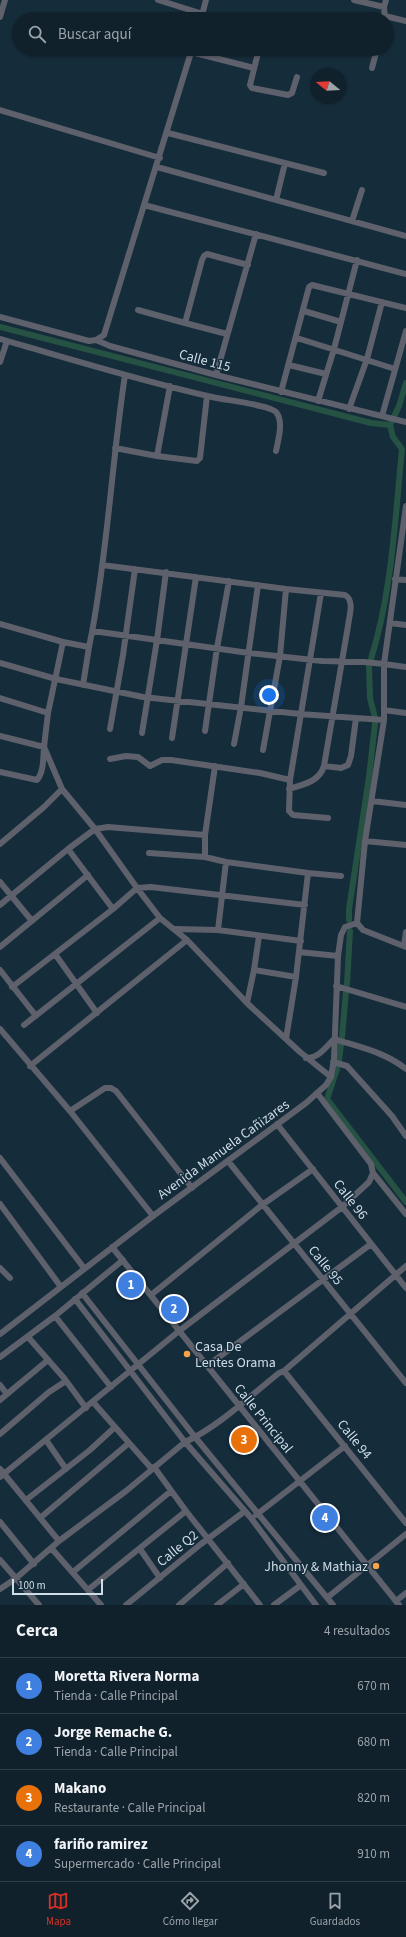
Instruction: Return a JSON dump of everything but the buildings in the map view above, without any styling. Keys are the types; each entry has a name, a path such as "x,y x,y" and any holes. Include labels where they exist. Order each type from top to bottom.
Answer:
{"street":[{"path":"0,17 4,0"},
{"path":"160,0 192,12"},
{"path":"203,12 206,0"},
{"path":"354,0 384,7"},
{"path":"384,12 386,0"},
{"path":"394,19 406,21"},
{"path":"96,340 104,335 168,133 191,56"},
{"path":"210,56 254,68"},
{"path":"257,56 250,85 256,90 288,96 292,93 297,77"},
{"path":"372,68 375,56"},
{"path":"0,110 160,158"},
{"path":"168,133 324,173"},
{"path":"276,200 285,163"},
{"path":"157,167 406,236"},
{"path":"352,221 362,190"},
{"path":"144,205 406,274"},
{"path":"216,375 256,234"},
{"path":"185,323 204,256 207,254 248,265"},
{"path":"318,401 334,349 357,260"},
{"path":"281,392 297,338 309,287 312,285 349,293 406,308"},
{"path":"349,409 367,359 382,302"},
{"path":"138,310 227,334"},
{"path":"304,311 341,322"},
{"name":"Calle 115","path":"0,317 90,341 96,340 110,346 281,392 406,422"},
{"path":"384,416 406,331"},
{"path":"297,338 395,369"},
{"path":"0,339 125,375 207,396 264,406 277,413 280,419 276,451"},
{"path":"0,362 7,341"},
{"path":"289,365 326,374"},
{"path":"83,685 102,565 125,375"},
{"path":"157,456 170,386"},
{"path":"115,448 194,462 200,458 207,396"},
{"path":"354,923 365,840 384,720 384,664 395,579 404,536 406,506"},
{"path":"102,565 166,572 286,589 345,595 350,600 348,626 340,662 333,717 324,766 321,775 313,780 289,789"},
{"path":"110,729 126,635 135,568"},
{"path":"142,733 158,640 166,572"},
{"path":"172,738 196,577"},
{"path":"395,579 406,580"},
{"path":"205,731 217,648 229,581"},
{"path":"234,744 241,707 258,585"},
{"path":"264,750 280,656 286,589"},
{"path":"321,593 290,780 289,812 293,815 328,818"},
{"path":"390,623 406,625"},
{"path":"0,624 63,642 89,647"},
{"path":"92,632 126,635 249,653 310,660 364,662 406,667"},
{"path":"0,772 37,780 40,776 48,713 63,642"},
{"path":"0,663 56,679 148,697 300,714 384,720"},
{"path":"0,698 48,713"},
{"path":"384,710 406,713"},
{"path":"324,766 341,768 348,765 351,756 356,718"},
{"path":"0,736 44,748"},
{"path":"44,748 62,790 95,829 160,918 187,940 247,1003 306,1058 331,1077 338,956 343,930 345,927 354,923"},
{"path":"110,759 126,756 138,757 150,766 162,760 172,760 215,766 290,780"},
{"path":"205,857 205,835 215,766"},
{"path":"0,844 62,790"},
{"path":"372,801 406,805"},
{"path":"0,904 95,829 108,827 205,835"},
{"path":"365,840 406,845"},
{"path":"68,849 113,909"},
{"path":"149,853 205,857 226,862 341,876"},
{"path":"218,930 226,862"},
{"path":"286,1039 301,941 308,873"},
{"path":"0,947 88,876"},
{"path":"0,882 32,921"},
{"path":"12,987 113,909 137,888 151,887 305,905"},
{"path":"24,1025 160,918"},
{"path":"354,923 363,930 405,947 406,932"},
{"path":"175,929 218,930 301,941"},
{"path":"247,1003 259,936"},
{"path":"30,1066 187,940"},
{"path":"299,952 338,956"},
{"path":"55,954 97,1013"},
{"path":"0,970 36,1016"},
{"path":"254,970 296,977"},
{"path":"336,986 406,1007"},
{"path":"0,1029 30,1066 70,1111 152,1216"},
{"path":"306,1058 317,1056 334,1039"},
{"path":"334,1039 363,1047 396,1060 406,1069"},
{"path":"333,1062 347,1066 392,1116 406,1136"},
{"name":"Avenida Manuela Cañizares","path":"0,1334 152,1216 192,1188 317,1093 326,1085 331,1077"},
{"path":"70,1111 105,1088 111,1088 116,1091 192,1188"},
{"path":"317,1093 371,1164 373,1172 406,1214"},
{"name":"Calle 96","path":"277,1124 406,1288"},
{"path":"0,1158 84,1268"},
{"name":"Calle 95","path":"228,1161 295,1244 321,1280 351,1313 406,1383"},
{"path":"151,1295 262,1205 313,1169"},
{"path":"59,1541 26,1500 1,1474 86,1408 179,1331 342,1207 369,1182 373,1172"},
{"path":"0,1204 61,1287"},
{"path":"207,1366 371,1244"},
{"name":"Calle Principal","path":"112,1247 397,1603"},
{"path":"0,1357 55,1316 122,1260"},
{"path":"0,1589 34,1564 59,1541 126,1491 184,1442 195,1437 279,1373 284,1371 406,1266"},
{"path":"0,1268 10,1278"},
{"path":"82,1293 195,1437 328,1597 333,1605"},
{"path":"75,1299 184,1442 251,1518 316,1605"},
{"path":"55,1316 111,1387"},
{"path":"28,1336 66,1381 86,1408"},
{"path":"0,1400 48,1360"},
{"name":"Calle 94","path":"284,1371 406,1523"},
{"path":"0,1434 49,1392 66,1381"},
{"path":"0,1385 7,1394"},
{"path":"93,1402 153,1468 260,1605"},
{"path":"26,1500 66,1469 115,1427"},
{"path":"46,1440 66,1469"},
{"path":"40,1518 129,1443"},
{"path":"251,1518 345,1446"},
{"path":"73,1572 171,1491"},
{"name":"Calle Q2","path":"126,1605 208,1538 245,1511"},
{"path":"89,1589 186,1512"},
{"path":"0,1522 34,1564"},
{"path":"328,1597 406,1534"},
{"path":"52,1549 89,1589 101,1605"},
{"path":"140,1550 160,1578"},
{"path":"0,1560 34,1604"},
{"path":"180,1605 228,1563"},
{"path":"217,1605 244,1584"},
{"path":"274,1605 301,1585"},
{"path":"397,1603 406,1593"}],"waterway":[{"path":"0,327 371,423 390,425 399,406 406,383"},
{"path":"371,659 384,608 392,555 402,449 393,437 390,425"},
{"path":"369,665 370,698 375,718"},
{"path":"349,920 349,909 369,777 375,724"},
{"path":"347,984 350,931"},
{"path":"342,1037 346,991"},
{"path":"339,1060 341,1045"},
{"path":"337,1069 327,1099 406,1202"}],"place":[{"name":"Moretta Rivera Norma","path":"131,1285"},
{"name":"Jorge Remache G.","path":"174,1309"},
{"name":"Casa De Lentes Orama","path":"187,1354"},
{"name":"Makano","path":"244,1440"},
{"name":"fariño ramirez","path":"325,1518"},
{"name":"Jhonny & Mathiaz","path":"376,1566"}]}
